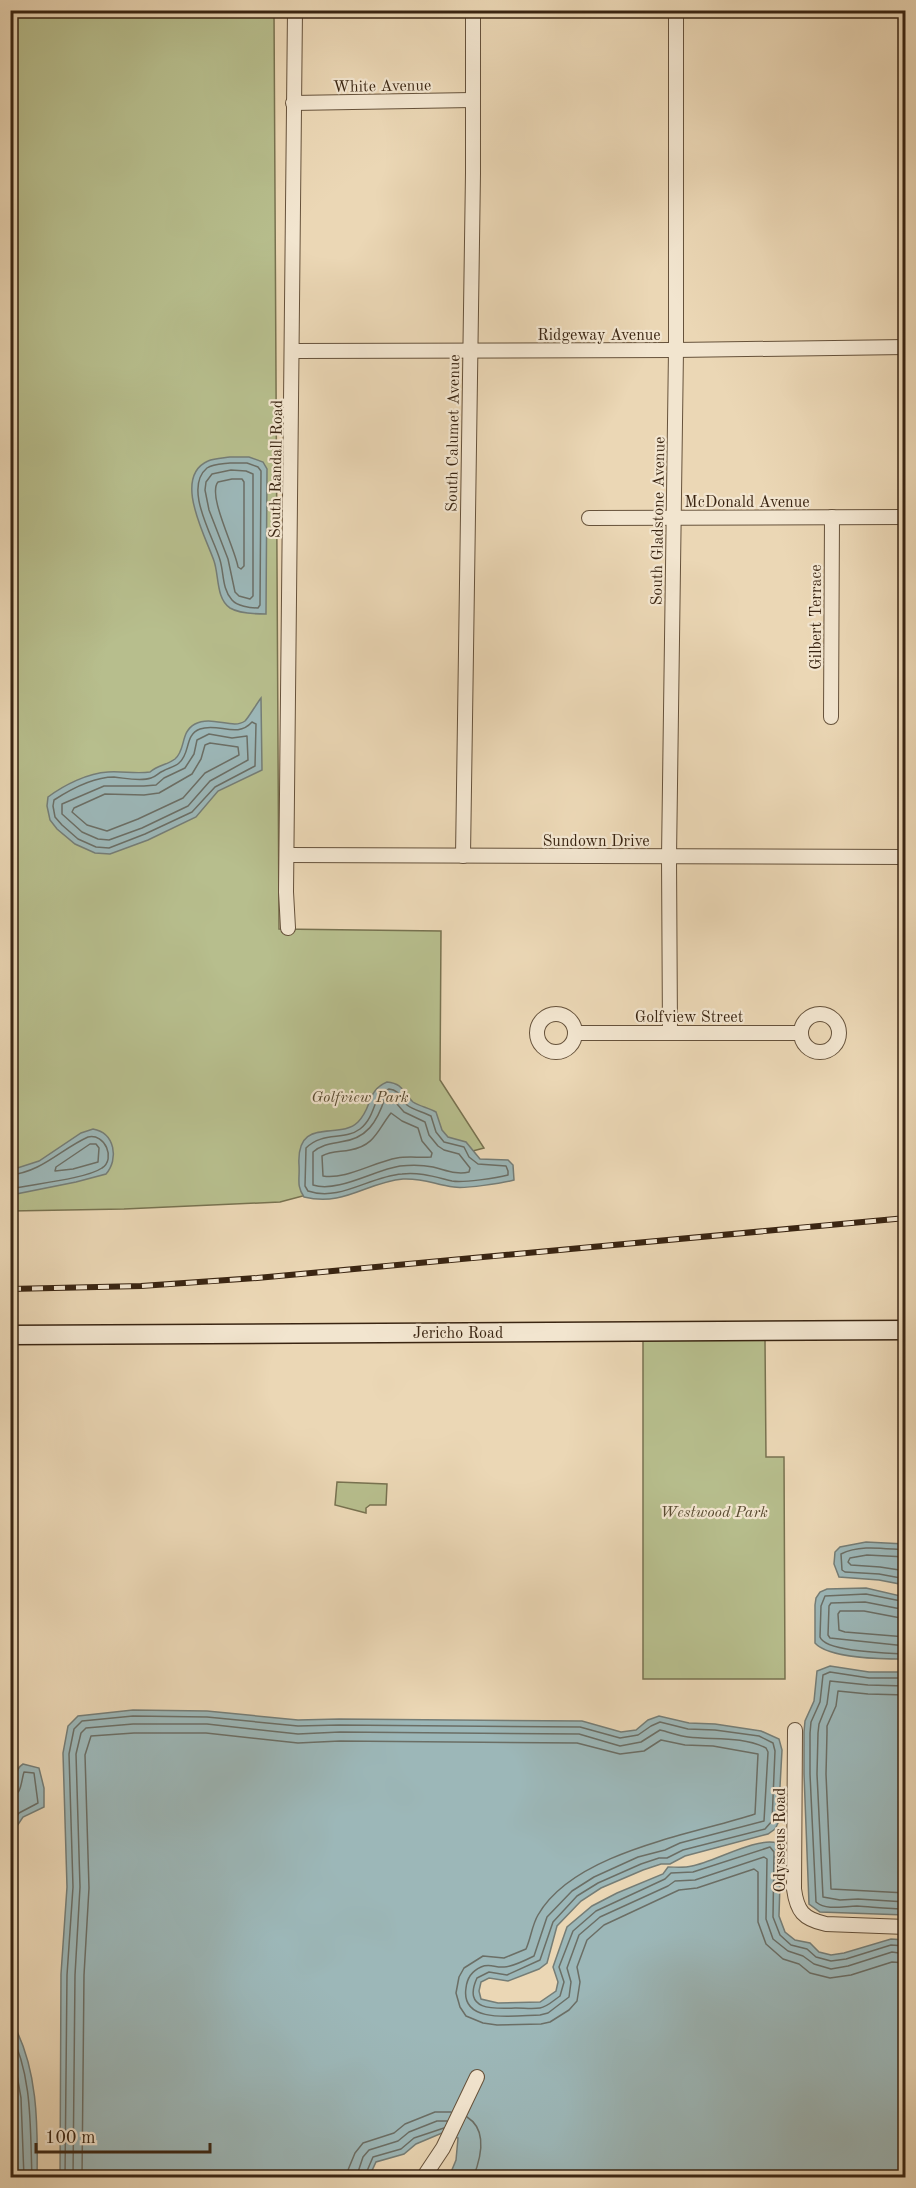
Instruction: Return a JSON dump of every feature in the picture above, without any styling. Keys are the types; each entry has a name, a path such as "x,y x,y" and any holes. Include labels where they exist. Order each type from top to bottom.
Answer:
{"main road":[{"name":"Jericho Road","path":"10,1335 906,1330"}],"street":[{"name":"South Randall Road","path":"288,928 286,892 295,10"},
{"name":"South Calumet Avenue","path":"463,856 473,172 473,10"},
{"name":"South Gladstone Avenue","path":"670,1032 669,857 676,350 676,10"},
{"name":"White Avenue","path":"294,103 472,100"},
{"name":"Ridgeway Avenue","path":"293,351 906,347"},
{"name":"Gilbert Terrace","path":"831,717 832,517"},
{"name":"McDonald Avenue","path":"589,518 906,517"},
{"name":"Sundown Drive","path":"287,855 906,857"},
{"name":"Golfview Street","path":"576,1033 801,1033"},
{"name":"Odysseus Road","path":"795,1730 794,1889 796,1903 800,1910 815,1922 906,1927"},
{"path":"423,2178 443,2148 477,2077"}],"green space":[{"name":"Golfview Park","path":"10,11 274,11 279,929 441,931 440,1080 484,1148 280,1202 11,1211"},
{"name":"Westwood Park","path":"643,1340 765,1340 766,1457 784,1457 785,1679 643,1679"},
{"path":"337,1482 387,1484 386,1505 370,1505 366,1508 366,1513 335,1505"}],"water":[{"path":"249,457 263,462 267,469 266,614 238,611 225,604 220,593 216,567 194,508 193,480 198,469 210,460"},
{"path":"261,698 262,770 218,791 196,817 148,840 110,854 95,853 75,844 50,820 48,797 61,788 76,780 100,773 150,772 175,759 181,751 190,727 208,721 235,724 245,721"},
{"path":"387,1082 400,1087 413,1102 436,1112 442,1130 448,1137 466,1142 480,1159 508,1160 513,1165 514,1180 459,1187 403,1179 378,1184 331,1199 304,1197 299,1182 300,1150 304,1140 311,1134 340,1130 358,1122 376,1090"},
{"path":"93,1129 106,1136 113,1147 113,1161 106,1174 11,1195 11,1170 39,1161 81,1133"},
{"path":"866,1542 905,1544 905,1585 879,1580 839,1577 834,1564 835,1552 840,1547"},
{"path":"866,1588 905,1597 905,1659 844,1655 822,1648 815,1643 815,1605 820,1592 827,1589"},
{"path":"830,1666 869,1672 905,1672 905,1915 820,1912 809,1904 804,1732 805,1721 814,1701 817,1671"},
{"path":"133,1710 207,1711 298,1720 582,1721 621,1732 636,1730 648,1720 659,1716 689,1723 715,1724 761,1731 779,1739 782,1750 778,1823 775,1829 768,1834 685,1856 670,1864 661,1864 643,1870 601,1888 581,1901 557,1926 547,1963 539,1969 508,1981 489,1978 481,1982 479,1991 481,1999 498,2003 540,2002 556,1991 558,1982 553,1967 567,1927 592,1906 663,1874 668,1867 692,1866 758,1844 777,1843 781,1850 779,1916 785,1932 795,1940 810,1943 819,1952 831,1955 891,1939 905,1940 905,2177 449,2177 456,2160 458,2138 442,2133 416,2144 404,2154 376,2162 369,2177 60,2178 61,1974 67,1887 63,1753 68,1726 78,1716"},
{"path":"23,1764 39,1768 44,1788 44,1807 23,1817 11,1835 13,1786 18,1769"},
{"path":"11,2020 27,2057 31,2076 36,2117 37,2177 11,2177"}],"railway":[{"path":"10,1289 141,1286 257,1278 906,1218"}]}
